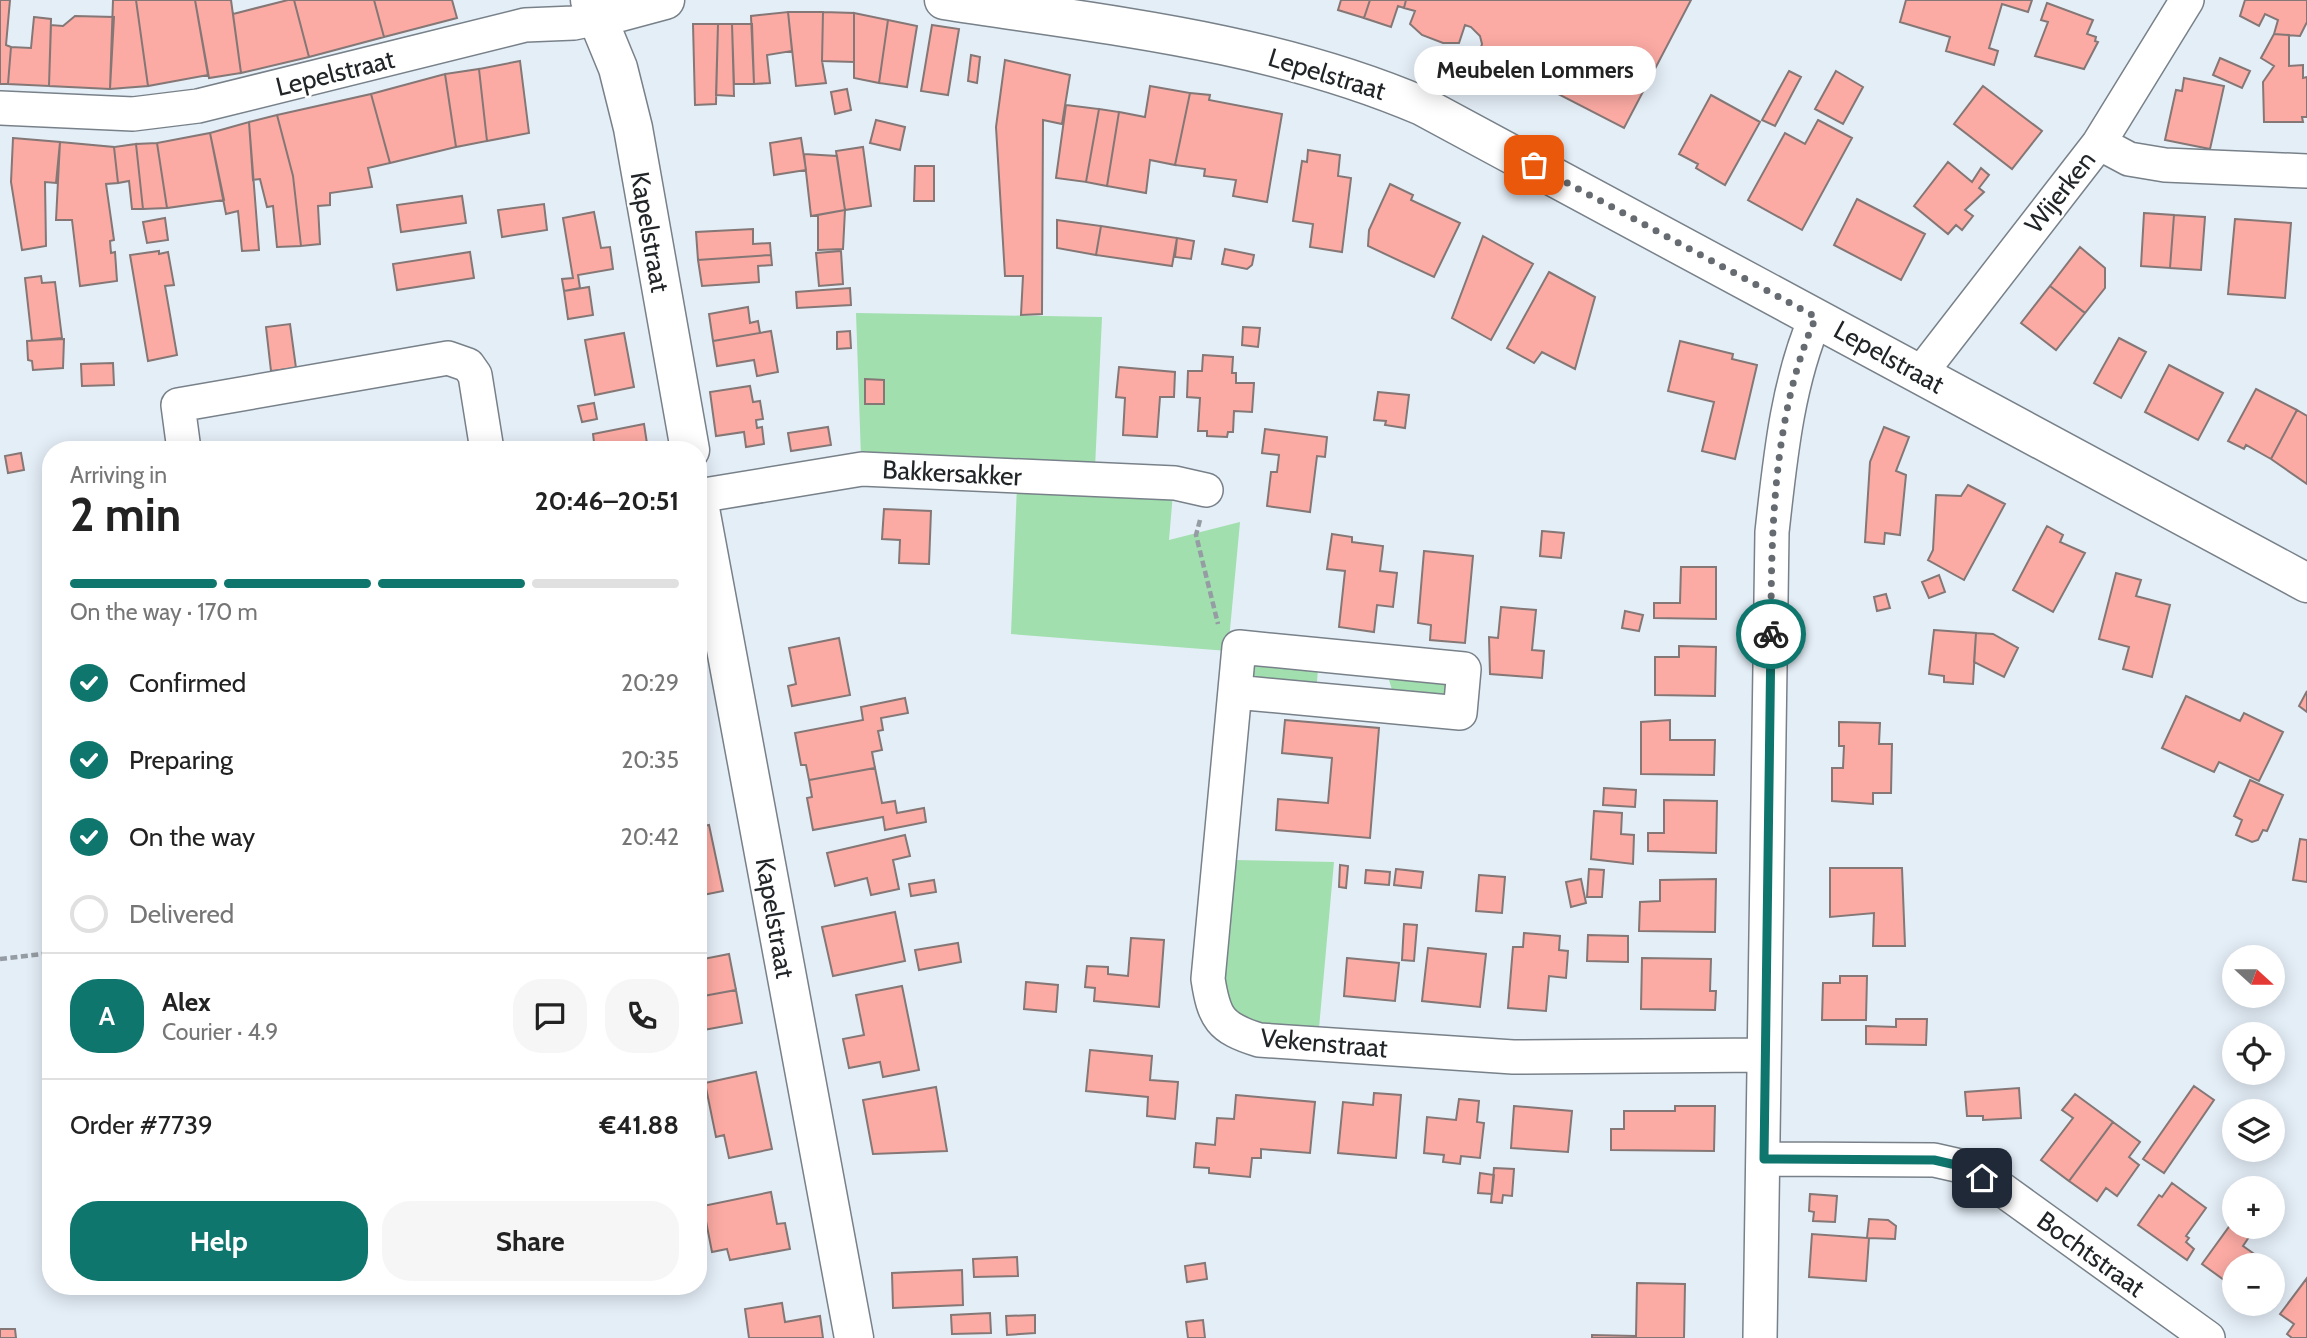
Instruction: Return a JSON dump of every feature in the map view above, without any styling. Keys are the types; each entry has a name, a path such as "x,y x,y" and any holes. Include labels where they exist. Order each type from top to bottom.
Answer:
{"main road":[{"name":"Lepelstraat","path":"594,9 665,0"},
{"name":"Lepelstraat","path":"944,0 1220,42 1303,63 1382,89 1465,127 2307,583"},
{"name":"Kapelstraat","path":"594,9 618,68 632,128 688,441"},
{"name":"Kapelstraat","path":"707,581 855,1338"}],"street":[{"name":"Wijerken","path":"1920,374 2099,143 2187,0"},
{"name":"Lepelstraat","path":"0,108 133,114 198,106 526,25 574,23 594,9"},
{"path":"2099,143 2129,159 2165,164 2307,171"},
{"path":"1759,1338 1764,1159 1772,532 1779,464 1792,398 1805,343 1816,317"},
{"path":"183,441 178,405 448,358 468,365 475,375 486,441"},
{"name":"Bakkersakker","path":"707,495 862,469 1175,483 1206,490"},
{"path":"1234,692 1460,713 1464,669 1239,647"},
{"name":"Vekenstraat","path":"1239,647 1208,979 1213,1010 1224,1024 1238,1033 1259,1040 1513,1057 1764,1055"},
{"name":"Bochtstraat","path":"1764,1159 1934,1160 1965,1167 2017,1201 2208,1338"}],"path":[{"path":"1206,490 1196,536 1220,633 1239,647"},
{"path":"0,958 42,954"}],"green space":[{"path":"856,313 1102,317 1095,468 861,458"},
{"path":"1017,485 1173,493 1169,540 1240,522 1228,651 1011,634"},
{"path":"1253,665 1318,668 1317,682 1293,686 1265,682 1252,675"},
{"path":"1395,672 1452,680 1444,698 1393,693 1389,680"},
{"path":"1234,860 1334,862 1319,1028 1263,1023 1240,1017 1233,1010 1220,979"}],"building":[{"path":"0,0 10,0 6,45 11,47 8,84 0,84"},
{"path":"113,0 136,0 148,86 110,89"},
{"path":"136,0 195,0 208,75 148,86"},
{"path":"195,0 231,0 241,73 209,78"},
{"path":"294,0 309,57 241,73 233,14"},
{"path":"294,0 374,0 384,37 309,57"},
{"path":"374,0 452,0 457,18 384,37"},
{"path":"1341,0 1370,0 1364,18 1338,10"},
{"path":"1370,0 1406,0 1404,8 1398,6 1391,27 1364,18"},
{"path":"1406,0 1691,0 1624,128 1479,53 1482,44 1480,36 1471,27 1465,25 1459,43 1443,43 1422,35 1410,24 1415,11 1404,8"},
{"path":"1906,0 2032,0 2028,12 2002,4 1989,48 1998,51 1994,65 1946,51 1950,37 1900,22"},
{"path":"2245,0 2307,0 2307,22 2300,36 2274,34 2278,20 2265,14 2259,26 2240,16"},
{"path":"2047,3 2093,20 2087,34 2096,37 2095,41 2098,42 2084,69 2035,56 2048,22 2041,20"},
{"path":"788,12 823,12 822,61 826,83 796,86"},
{"path":"788,12 792,51 767,55 770,83 754,84 751,16"},
{"path":"823,12 854,13 854,62 822,61"},
{"path":"854,13 888,20 879,83 854,78"},
{"path":"75,16 114,17 110,89 49,86 51,25 63,26"},
{"path":"34,17 51,19 49,86 8,84 11,47 31,48"},
{"path":"888,20 917,26 907,87 879,83"},
{"path":"693,24 718,24 716,104 695,105"},
{"path":"718,24 732,24 734,96 716,95"},
{"path":"732,24 752,24 754,84 734,84"},
{"path":"932,25 959,29 948,95 921,91"},
{"path":"2274,34 2289,35 2289,66 2303,65 2303,78 2307,77 2307,117 2302,117 2303,122 2264,122 2263,82 2274,66 2261,58"},
{"path":"971,55 980,57 977,83 968,81"},
{"path":"2220,58 2250,71 2242,88 2213,75"},
{"path":"1005,60 1070,75 1062,124 1043,120 1042,314 1021,315 1023,276 1005,276 996,127"},
{"path":"520,61 529,133 487,141 479,69"},
{"path":"479,69 487,141 456,147 445,74"},
{"path":"1789,71 1801,77 1775,126 1762,120"},
{"path":"1836,71 1863,87 1843,124 1815,109"},
{"path":"445,74 456,147 390,163 371,94"},
{"path":"2184,78 2224,86 2210,149 2165,140 2176,90 2182,91"},
{"path":"1150,86 1190,93 1175,165 1150,160 1146,193 1107,186 1119,112 1145,117"},
{"path":"1983,86 2042,131 2012,169 1954,124"},
{"path":"847,89 851,110 835,114 831,92"},
{"path":"1190,93 1210,95 1209,100 1282,114 1267,202 1233,196 1236,180 1204,176 1205,169 1175,165"},
{"path":"371,94 390,163 368,168 372,187 330,193 330,205 318,206 320,244 301,246 293,176 277,115"},
{"path":"1711,95 1760,122 1725,185 1696,168 1698,164 1679,154"},
{"path":"1066,105 1099,109 1086,182 1056,178"},
{"path":"1099,109 1119,112 1107,186 1086,182"},
{"path":"277,115 293,176 301,246 277,247 273,206 267,207 260,179 253,180 249,122"},
{"path":"876,120 905,127 900,150 870,143"},
{"path":"1818,120 1852,138 1802,230 1748,200 1785,133 1805,144"},
{"path":"249,122 259,250 242,251 238,211 226,214 210,133"},
{"path":"210,133 224,200 167,208 157,143"},
{"path":"13,138 60,142 56,183 45,182 46,246 22,250 11,182"},
{"path":"801,138 806,170 774,175 770,143"},
{"path":"60,142 114,147 118,183 106,184 114,240 110,241 111,253 115,252 117,281 80,286 72,220 56,220"},
{"path":"157,143 167,208 143,209 136,144"},
{"path":"136,144 143,209 132,209 129,181 118,183 114,147"},
{"path":"863,147 871,206 845,210 836,151"},
{"path":"1308,150 1340,155 1338,176 1351,178 1342,252 1310,247 1313,224 1293,221 1302,161 1307,162"},
{"path":"804,154 837,156 845,210 811,216"},
{"path":"1948,162 1972,182 1981,168 1989,175 1979,188 1984,192 1965,210 1973,216 1962,230 1956,225 1948,234 1914,206"},
{"path":"915,166 934,166 934,201 914,201"},
{"path":"1390,184 1413,195 1411,200 1460,223 1434,277 1368,246 1369,230"},
{"path":"462,196 466,223 401,232 397,205"},
{"path":"1857,199 1925,234 1901,280 1834,245"},
{"path":"544,204 547,230 502,237 498,210"},
{"path":"845,210 843,249 818,250 818,215"},
{"path":"594,212 601,248 610,247 613,269 578,275 580,288 564,291 562,279 573,278 563,218"},
{"path":"2144,213 2174,215 2170,268 2141,266"},
{"path":"2174,215 2205,217 2201,270 2170,268"},
{"path":"165,218 168,240 147,243 143,222"},
{"path":"2235,219 2291,223 2285,298 2228,294"},
{"path":"1057,220 1101,226 1096,255 1057,248"},
{"path":"1101,226 1177,238 1172,266 1096,255"},
{"path":"753,229 753,244 770,243 771,255 698,260 696,232"},
{"path":"1483,236 1533,264 1491,340 1452,318"},
{"path":"1177,238 1194,241 1191,259 1175,257"},
{"path":"2080,247 2105,268 2105,288 2085,313 2050,286"},
{"path":"1225,249 1254,255 1252,265 1247,269 1222,264"},
{"path":"159,251 159,254 168,252 174,285 165,286 177,355 148,361 130,255"},
{"path":"841,251 843,284 819,286 816,253"},
{"path":"470,252 474,278 397,290 393,264"},
{"path":"771,255 772,265 758,266 759,282 702,286 698,260"},
{"path":"1549,272 1595,297 1575,369 1542,352 1534,363 1507,348"},
{"path":"41,276 42,283 55,282 62,338 32,341 25,278"},
{"path":"2050,286 2085,313 2056,350 2021,323"},
{"path":"589,287 593,315 568,319 564,291"},
{"path":"850,288 851,305 797,308 796,292"},
{"path":"748,307 750,323 758,321 760,333 713,341 709,314"},
{"path":"290,324 296,368 271,371 266,327"},
{"path":"1243,327 1260,328 1258,347 1242,345"},
{"path":"771,331 778,372 757,376 754,360 717,366 713,341"},
{"path":"850,331 851,348 837,349 837,332"},
{"path":"624,333 634,387 595,395 585,340"},
{"path":"2119,338 2146,352 2121,398 2094,383"},
{"path":"64,339 63,368 33,370 32,361 28,360 27,341"},
{"path":"1680,341 1733,354 1732,359 1757,365 1735,459 1702,451 1714,402 1668,391"},
{"path":"1203,355 1233,357 1232,373 1236,373 1236,383 1254,383 1252,412 1234,411 1233,432 1228,432 1227,437 1207,436 1207,431 1198,431 1200,398 1187,397 1188,371 1202,371"},
{"path":"113,363 114,385 82,386 81,364"},
{"path":"2169,365 2223,393 2198,440 2145,412"},
{"path":"1119,367 1175,372 1174,397 1160,397 1157,437 1123,435 1125,398 1116,397"},
{"path":"865,379 884,380 884,404 865,404"},
{"path":"750,386 753,402 760,401 763,419 756,420 757,428 762,427 764,444 746,447 744,432 716,436 710,392"},
{"path":"2256,389 2297,410 2271,459 2246,445 2244,449 2228,441"},
{"path":"1378,392 1409,395 1405,428 1374,420"},
{"path":"594,403 597,419 582,422 578,406"},
{"path":"2297,410 2307,416 2307,484 2271,459"},
{"path":"644,424 647,441 594,441 593,434"},
{"path":"828,427 831,445 791,451 788,433"},
{"path":"1884,427 1909,437 1896,471 1906,475 1900,535 1885,533 1884,544 1865,542 1870,462"},
{"path":"1265,429 1327,437 1325,457 1317,456 1310,512 1267,506 1271,472 1277,472 1279,455 1262,453"},
{"path":"21,453 24,470 8,473 5,456"},
{"path":"1968,485 2005,504 1964,580 1928,560 1933,550 1936,495 1961,496"},
{"path":"884,509 931,511 929,564 899,563 900,540 882,539"},
{"path":"2047,526 2063,535 2060,542 2085,553 2053,612 2013,590"},
{"path":"1542,531 1564,533 1561,558 1540,556"},
{"path":"1332,534 1352,537 1352,542 1383,546 1380,571 1397,573 1393,607 1377,605 1374,632 1339,627 1345,571 1327,569"},
{"path":"1424,551 1473,556 1465,643 1430,640 1431,625 1418,623"},
{"path":"1681,567 1716,567 1716,619 1654,618 1654,603 1680,603"},
{"path":"2116,573 2141,580 2136,596 2170,605 2152,677 2123,669 2129,647 2099,639"},
{"path":"1939,575 1945,592 1929,598 1922,582"},
{"path":"1886,594 1890,608 1877,611 1874,597"},
{"path":"1501,607 1536,610 1532,650 1544,651 1542,678 1490,674 1489,637 1498,638"},
{"path":"1625,611 1643,615 1639,631 1622,628"},
{"path":"1934,630 1976,633 1973,684 1944,682 1944,676 1929,674"},
{"path":"1976,633 1993,634 2018,648 2004,677 1974,662"},
{"path":"839,638 850,695 792,706 788,686 796,684 789,648"},
{"path":"1679,646 1716,647 1715,696 1655,695 1655,657 1679,657"},
{"path":"2307,691 2307,712 2299,706"},
{"path":"2186,696 2240,721 2244,713 2283,732 2259,781 2219,762 2214,772 2162,748"},
{"path":"905,698 908,713 881,718 883,730 878,731 882,750 872,752 875,768 809,780 806,765 801,765 795,733 863,720 861,707"},
{"path":"1285,720 1379,728 1370,838 1276,830 1278,799 1328,803 1332,758 1282,753"},
{"path":"1670,720 1670,740 1715,740 1714,775 1641,774 1641,722"},
{"path":"1839,722 1880,723 1879,744 1892,744 1891,793 1873,793 1873,804 1832,801 1832,768 1843,768 1844,746 1839,746"},
{"path":"875,768 882,803 895,801 897,813 924,808 926,822 885,830 883,817 813,830 807,798 812,797 809,780"},
{"path":"2250,780 2283,795 2267,831 2263,830 2258,840 2252,842 2236,835 2242,820 2234,816"},
{"path":"1604,788 1636,790 1635,807 1603,805"},
{"path":"1664,800 1717,801 1716,853 1648,851 1648,833 1664,833"},
{"path":"1594,811 1622,813 1621,834 1634,835 1633,864 1591,859"},
{"path":"707,825 723,891 707,894"},
{"path":"905,835 910,856 893,860 899,889 871,895 867,878 835,886 827,853"},
{"path":"2300,839 2307,840 2307,882 2293,880"},
{"path":"1340,865 1348,866 1346,888 1339,887"},
{"path":"1830,868 1902,868 1905,946 1873,946 1874,913 1830,917"},
{"path":"1396,869 1423,872 1421,888 1394,885"},
{"path":"1589,869 1604,870 1602,897 1587,897"},
{"path":"1366,870 1390,872 1389,885 1365,883"},
{"path":"1479,875 1505,877 1502,913 1476,911"},
{"path":"1581,879 1586,903 1571,907 1566,882"},
{"path":"1716,879 1715,932 1639,931 1640,902 1660,901 1660,880"},
{"path":"934,880 936,892 911,896 909,884"},
{"path":"895,912 905,961 833,976 822,927"},
{"path":"1404,924 1417,925 1414,961 1402,960"},
{"path":"1524,933 1560,936 1559,950 1568,951 1566,978 1549,976 1546,1011 1508,1008 1513,947 1523,947"},
{"path":"1588,935 1628,936 1628,962 1587,961"},
{"path":"1131,938 1164,940 1159,1007 1094,1001 1095,988 1085,987 1087,966 1108,967 1108,974 1128,976"},
{"path":"958,943 961,962 919,970 915,950"},
{"path":"1428,948 1486,954 1480,1007 1422,1001"},
{"path":"729,954 736,990 707,995 707,958"},
{"path":"1347,958 1399,963 1395,1001 1344,996"},
{"path":"1642,958 1711,959 1710,991 1716,991 1715,1010 1641,1009"},
{"path":"1840,976 1867,976 1866,1020 1822,1020 1823,983 1840,983"},
{"path":"1026,982 1058,985 1056,1012 1024,1009"},
{"path":"902,986 919,1070 883,1077 880,1062 849,1068 843,1039 864,1035 856,995"},
{"path":"736,990 742,1023 707,1029 707,995"},
{"path":"1896,1019 1927,1019 1926,1045 1866,1044 1866,1026 1896,1027"},
{"path":"1090,1050 1152,1056 1150,1080 1178,1082 1175,1119 1147,1116 1148,1097 1086,1091"},
{"path":"756,1072 772,1149 729,1158 724,1135 716,1137 707,1083"},
{"path":"2194,1086 2214,1100 2164,1173 2143,1159"},
{"path":"936,1087 947,1151 873,1154 863,1100"},
{"path":"2019,1088 2021,1118 1983,1120 1983,1116 1967,1116 1965,1092"},
{"path":"1374,1093 1401,1095 1396,1158 1338,1153 1343,1102 1373,1105"},
{"path":"2075,1094 2113,1122 2069,1181 2041,1160 2073,1118 2062,1110"},
{"path":"1236,1095 1315,1102 1310,1153 1261,1149 1261,1158 1252,1158 1250,1177 1209,1173 1209,1168 1194,1167 1196,1143 1215,1145 1217,1118 1234,1119"},
{"path":"1459,1099 1479,1101 1477,1122 1484,1123 1480,1158 1461,1156 1460,1164 1443,1162 1444,1155 1424,1153 1427,1117 1456,1120"},
{"path":"1514,1106 1572,1111 1568,1152 1511,1148"},
{"path":"1675,1106 1715,1106 1714,1151 1611,1150 1611,1129 1624,1129 1624,1111 1675,1111"},
{"path":"2113,1122 2140,1142 2129,1157 2139,1165 2117,1196 2106,1188 2097,1201 2069,1181"},
{"path":"1494,1168 1514,1169 1512,1196 1503,1195 1502,1203 1491,1202"},
{"path":"1480,1173 1494,1175 1492,1194 1478,1193"},
{"path":"2172,1183 2206,1208 2186,1236 2189,1238 2186,1242 2194,1249 2187,1260 2138,1225 2159,1195 2162,1197"},
{"path":"771,1192 777,1224 785,1223 790,1249 730,1260 727,1249 712,1252 707,1226 707,1205"},
{"path":"1810,1194 1837,1196 1835,1222 1813,1221 1814,1212 1809,1211"},
{"path":"1869,1219 1888,1220 1896,1226 1895,1239 1869,1238 1866,1281 1809,1277 1812,1234 1867,1238"},
{"path":"2222,1236 2222,1239 2248,1239 2243,1246 2253,1253 2222,1253 2222,1279 2202,1264"},
{"path":"1017,1257 1018,1276 974,1277 973,1259"},
{"path":"1205,1263 1207,1279 1187,1282 1185,1266"},
{"path":"962,1270 963,1305 893,1308 892,1273"},
{"path":"2307,1278 2307,1338 2292,1338 2287,1334 2294,1324 2283,1316 2285,1316 2285,1307"},
{"path":"1637,1283 1685,1284 1684,1338 1592,1338 1592,1335 1636,1336"},
{"path":"782,1303 785,1322 820,1316 823,1338 749,1338 745,1309"},
{"path":"990,1313 991,1333 952,1334 951,1315"},
{"path":"1035,1315 1035,1333 1007,1335 1006,1316"},
{"path":"1203,1320 1205,1338 1188,1338 1186,1322"},
{"path":"0,1329 15,1329 16,1338 0,1338"}],"way so far":[{"path":"1534,165 1816,317 1805,343 1779,464 1772,532 1771,634"}],"place":[{"name":"Meubelen Lommers","path":"1534,165"}],"route":[{"path":"1771,634 1764,1159 1934,1160 1965,1167 1982,1178"}]}
